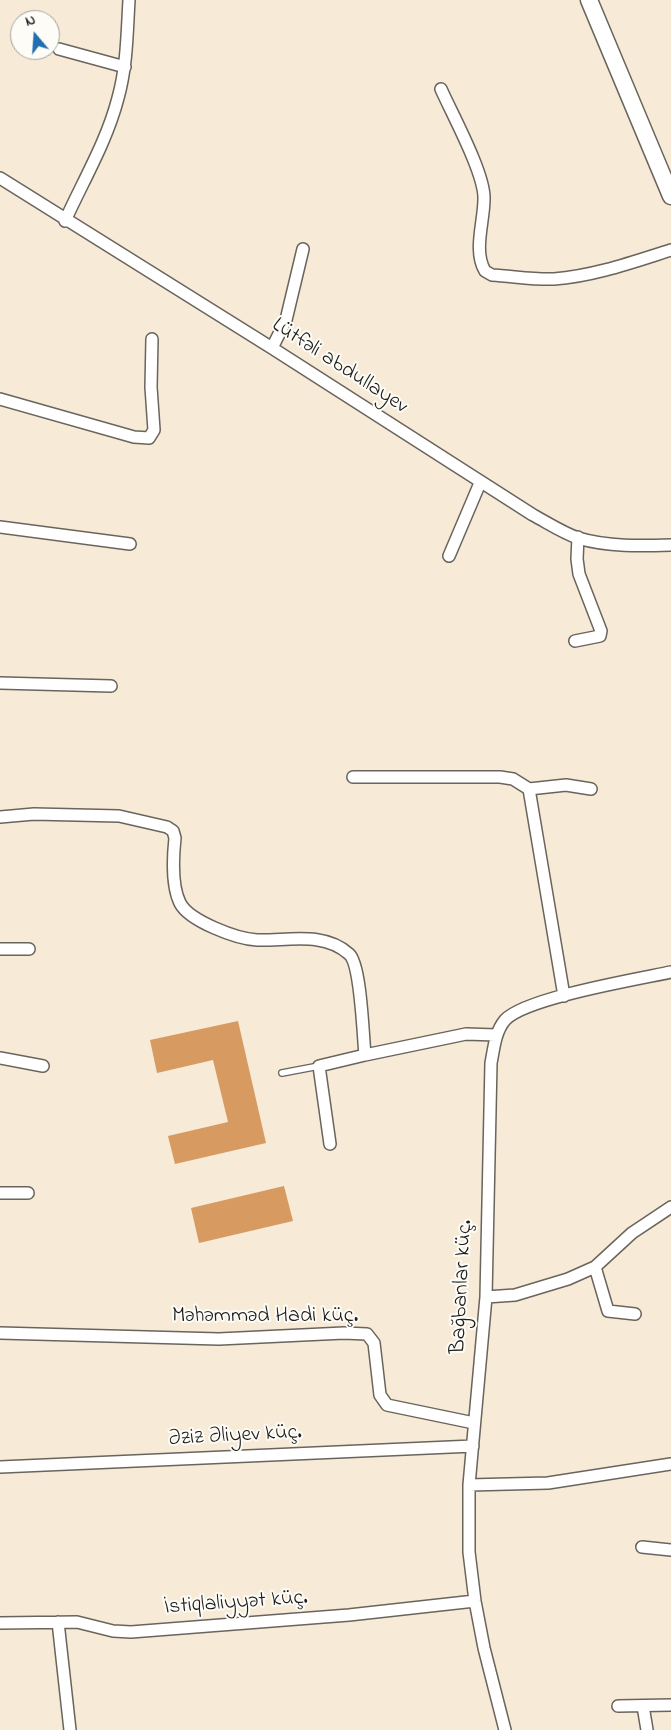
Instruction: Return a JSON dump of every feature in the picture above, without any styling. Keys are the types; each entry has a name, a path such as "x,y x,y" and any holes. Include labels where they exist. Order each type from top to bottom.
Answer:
{"street":[{"path":"65,220 106,132 118,99 125,67 129,0"},
{"path":"589,0 671,195"},
{"path":"60,49 125,67"},
{"path":"441,89 482,180 484,198 479,255 485,271 492,275 552,279 573,277 599,272 671,250"},
{"name":"Lütfəli abdullayev","path":"0,178 272,348 480,483 533,515 578,537 614,544 671,545"},
{"path":"272,348 286,320 303,249"},
{"path":"0,398 134,437 149,438 154,430 151,386 152,339"},
{"path":"450,556 480,483"},
{"path":"0,527 130,544"},
{"path":"574,641 593,639 600,636 601,631 580,574 577,559 578,537"},
{"path":"0,683 111,686"},
{"path":"353,777 500,778 513,779 528,789 566,785 591,789"},
{"path":"528,789 564,996"},
{"path":"0,817 34,814 119,816 167,827 173,831 175,838 176,888 180,903 192,916 220,930 255,940 303,938 328,943 350,954 356,968 365,1054"},
{"path":"0,949 29,949"},
{"name":"Bağbanlar küç.","path":"505,1730 475,1601 470,1552 469,1485 486,1298 491,1063 496,1035 506,1019 520,1009 564,996 671,972"},
{"path":"330,1144 319,1066 365,1054 466,1034 496,1035"},
{"path":"0,1058 43,1066"},
{"path":"0,1193 28,1193"},
{"path":"486,1298 515,1294 568,1279 595,1267 632,1233 671,1207"},
{"path":"595,1267 608,1311 635,1314"},
{"name":"Məhəmməd Hadi küç.","path":"0,1333 219,1340 344,1333 366,1334 374,1343 380,1396 387,1405 474,1423"},
{"name":"Əziz Əliyev küç.","path":"0,1468 473,1446"},
{"path":"469,1485 548,1483 671,1464"},
{"path":"642,1547 671,1550"},
{"name":"İstiqlaliyyət küç.","path":"0,1623 77,1622 113,1631 131,1632 349,1615 475,1601"},
{"path":"58,1622 70,1730"},
{"path":"618,1706 671,1705"},
{"path":"643,1706 648,1730"}],"lane":[{"path":"282,1074 319,1066"}],"building":[{"path":"238,1021 266,1143 175,1164 168,1136 228,1122 213,1060 157,1073 150,1040"},
{"path":"284,1186 293,1221 199,1243 191,1208"}]}
